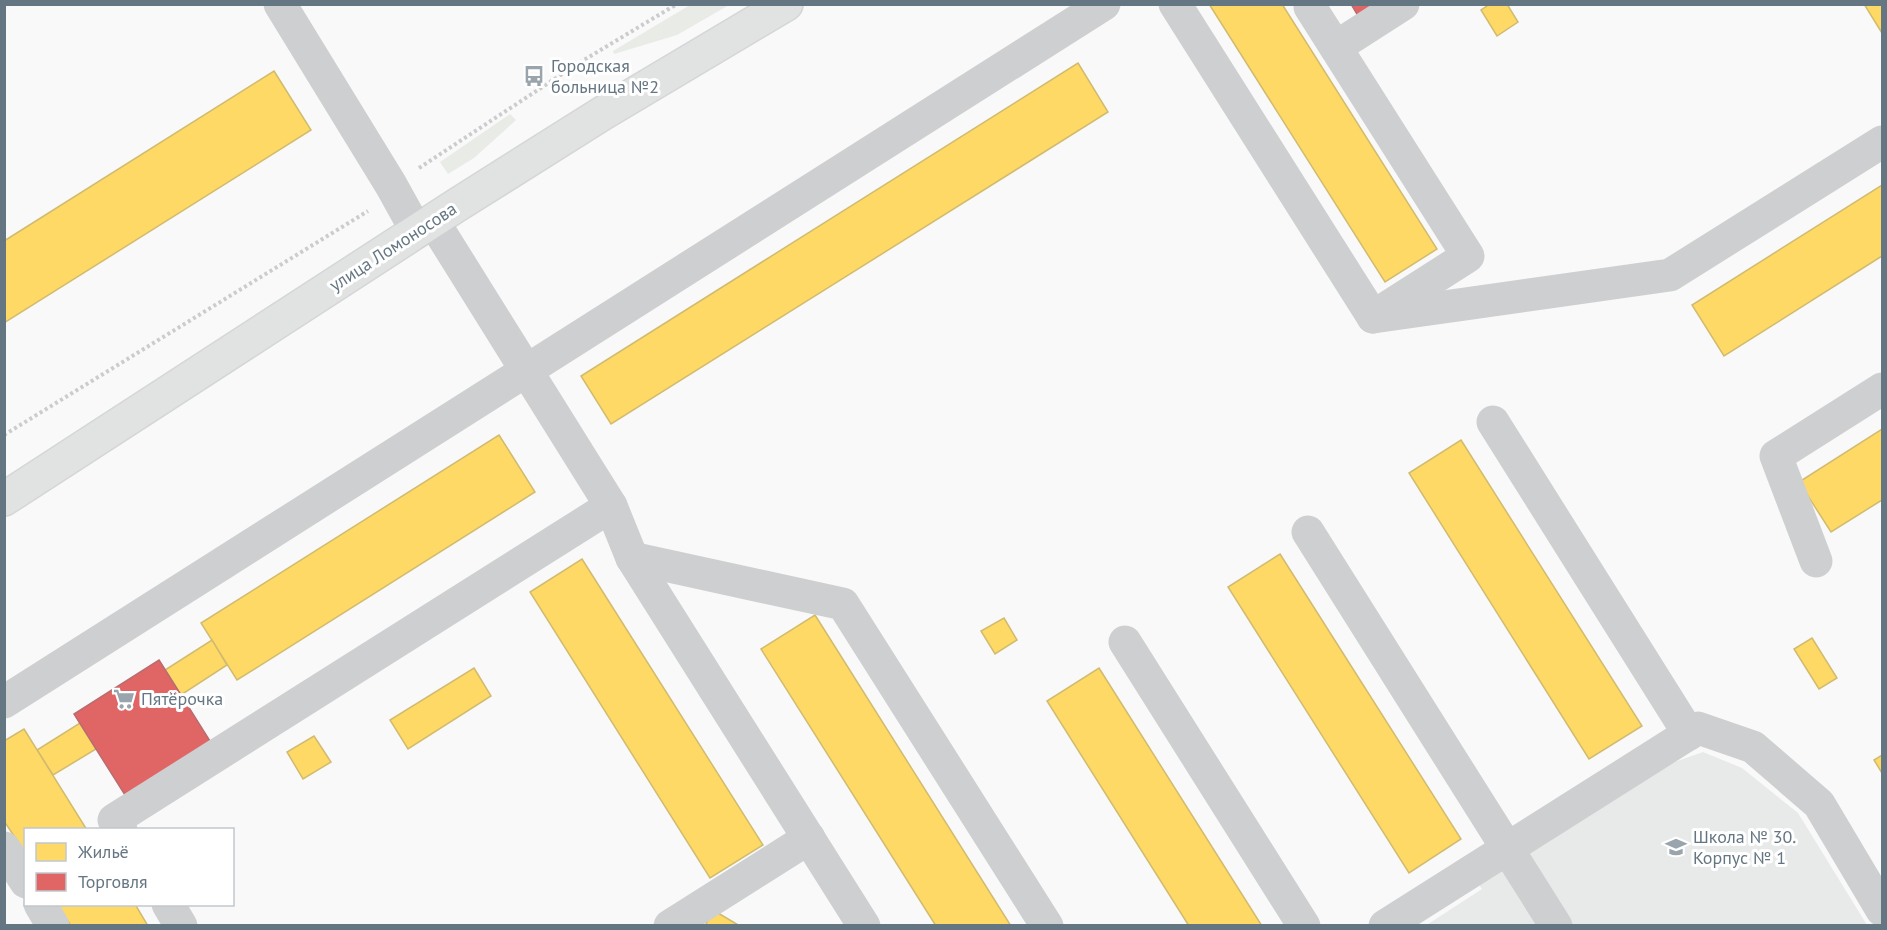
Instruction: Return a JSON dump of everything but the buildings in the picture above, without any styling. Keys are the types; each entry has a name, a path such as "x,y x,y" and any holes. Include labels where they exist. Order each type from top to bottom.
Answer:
{"main road":[{"name":"улица Ломоносова","path":"4,499 603,113 786,4"}],"lane":[{"path":"280,4 391,185 425,227 526,371 611,506 632,558 809,838 857,922"},
{"path":"4,702 1104,4"},
{"path":"1175,4 1373,317"},
{"path":"1336,47 1403,4"},
{"path":"1310,7 1468,256 1373,317"},
{"path":"1373,317 1670,275 1882,142"},
{"path":"1816,561 1776,456 1882,389"},
{"path":"1493,422 1689,734"},
{"path":"120,828 114,820 611,506"},
{"path":"1308,532 1557,926"},
{"path":"632,558 843,604 1047,926"},
{"path":"1125,642 1304,926"},
{"path":"1385,926 1698,728 1754,747 1819,804 1882,910"},
{"path":"670,926 809,838"},
{"path":"4,848 24,879"},
{"path":"41,906 53,926"},
{"path":"169,906 181,926"}],"path":[{"path":"4,435 378,205 391,185 579,63 676,4"}],"shaded area":[{"path":"690,5 729,5 677,35 614,54 613,51"},
{"path":"510,114 516,120 474,158 448,174 440,162"},
{"name":"Школа № 30. Корпус № 1","path":"1703,752 1742,768 1798,813 1867,925 1425,926 1482,889 1477,882 1669,764"}],"place":[{"name":"Городская больница №2","path":"534,76"},
{"name":"Пятёрочка","path":"124,699"},
{"name":"Школа № 30. Корпус № 1","path":"1676,847"}]}
